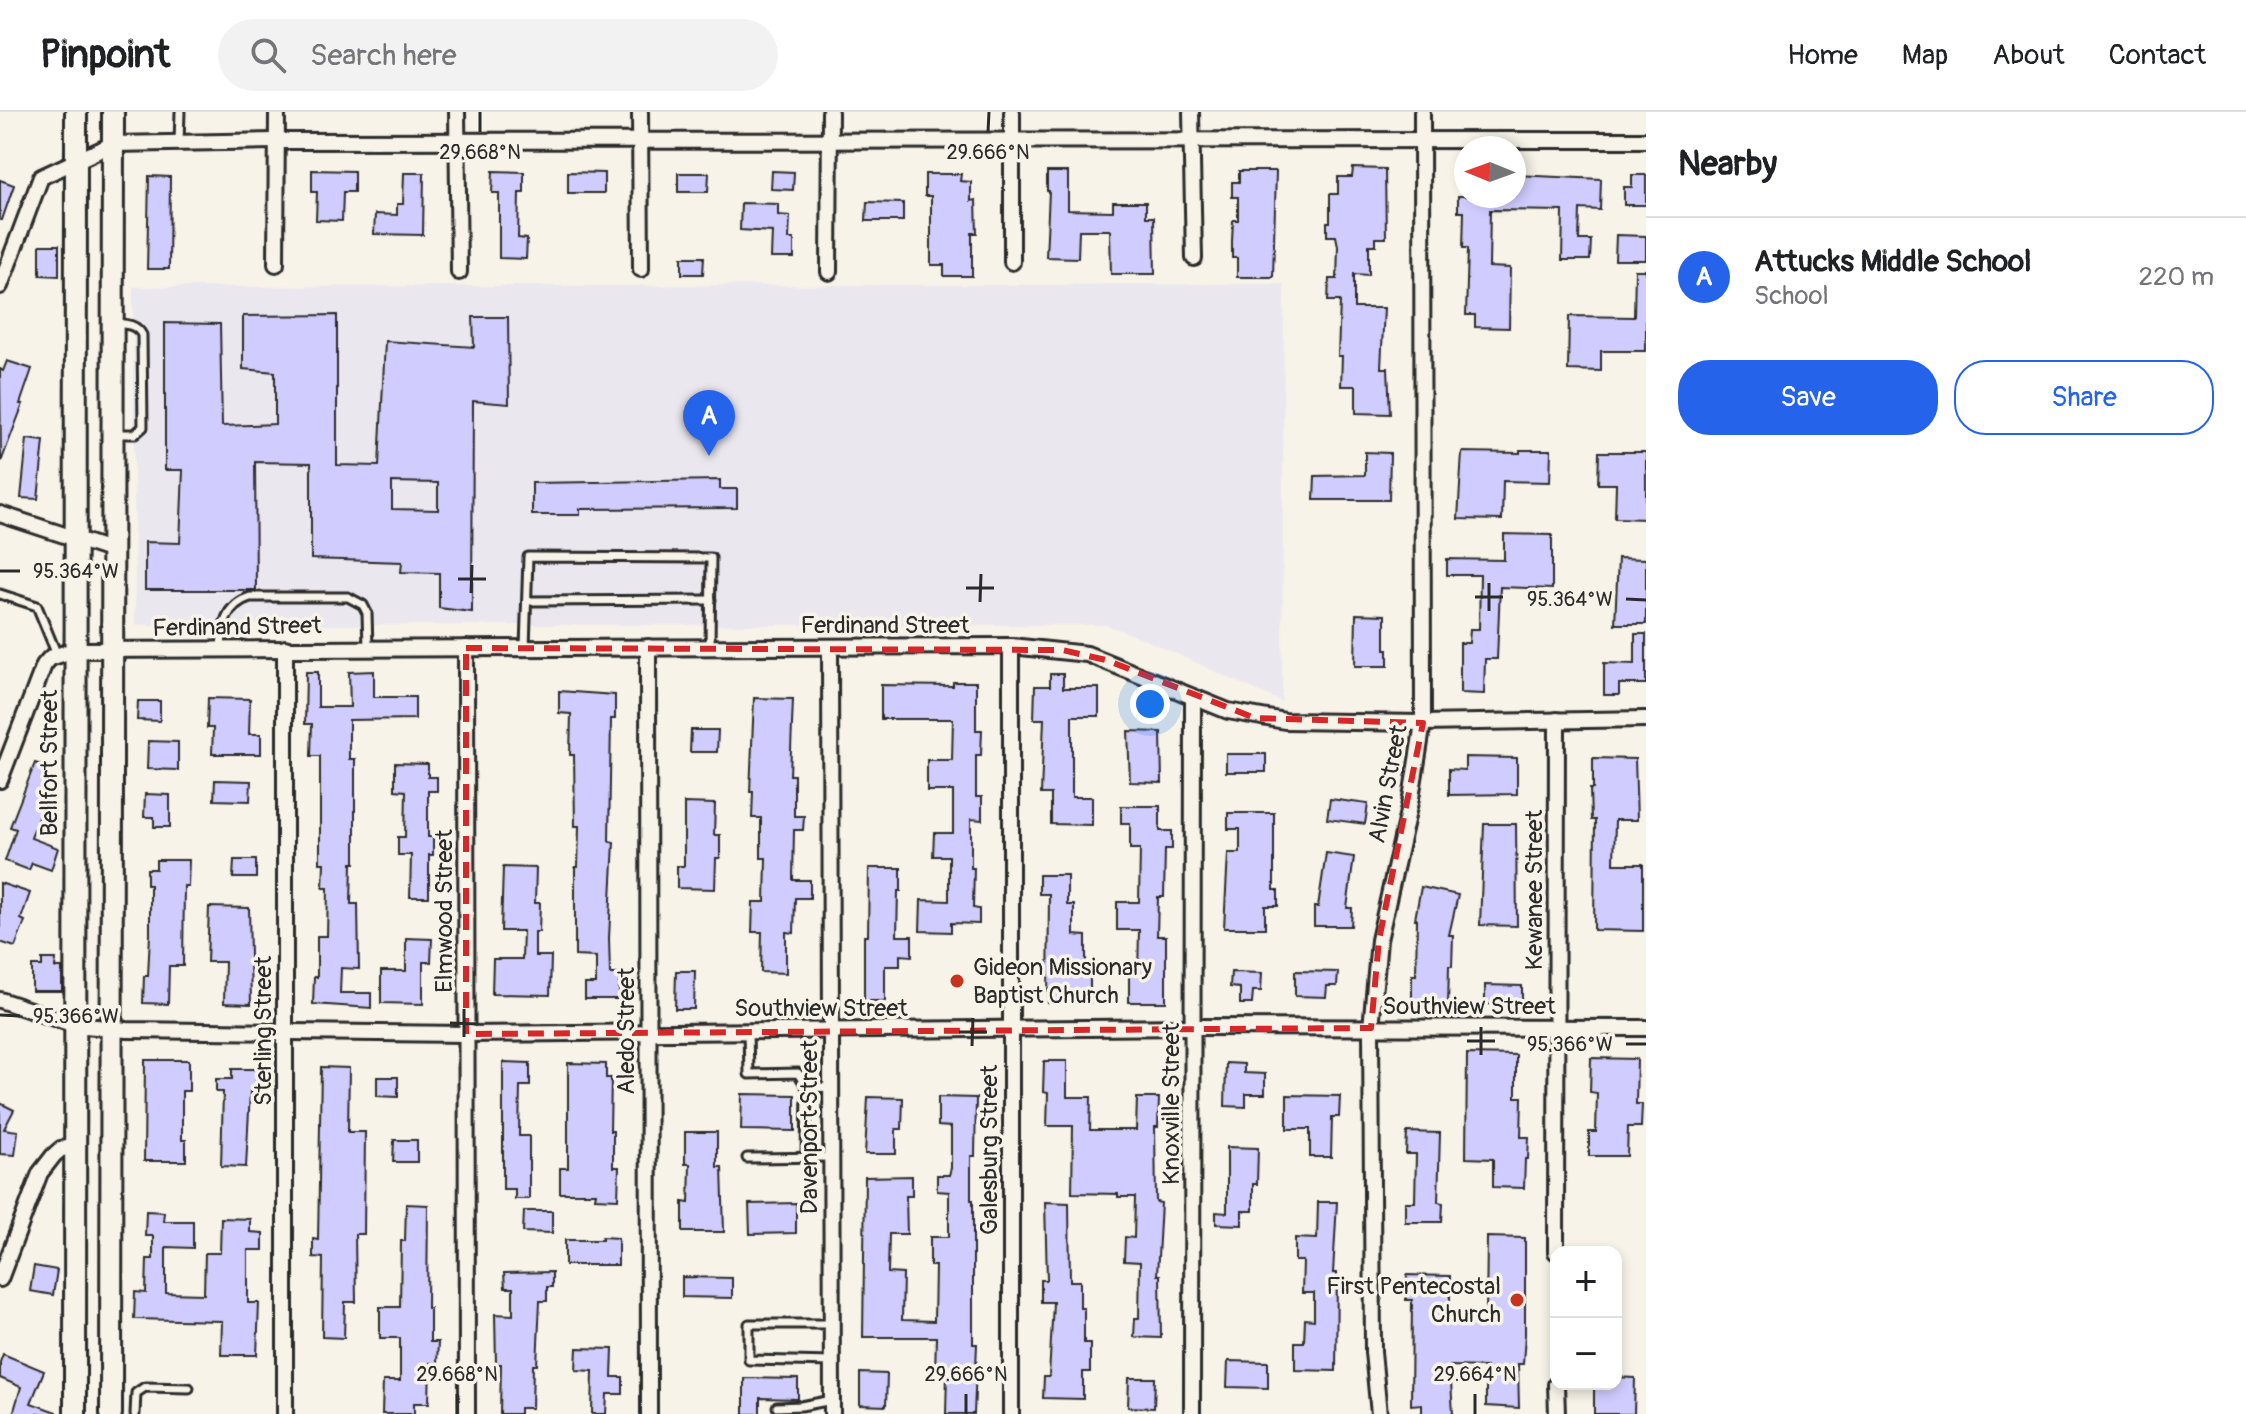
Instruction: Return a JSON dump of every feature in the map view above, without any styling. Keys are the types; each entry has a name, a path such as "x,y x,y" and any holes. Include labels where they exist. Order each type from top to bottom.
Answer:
{"main road":[{"name":"Bellfort Street","path":"75,1414 75,838 65,652 75,539 76,112"},
{"path":"111,1414 113,112"},
{"path":"77,337 113,330"},
{"path":"75,838 112,837"},
{"path":"75,1211 112,1211"}],"street":[{"path":"276,264 277,112"},
{"path":"457,112 459,272"},
{"path":"640,112 641,269"},
{"path":"829,272 830,112"},
{"path":"1012,112 1012,262"},
{"path":"1191,112 1194,258"},
{"name":"Alvin Street","path":"1379,1414 1373,1352 1371,1028 1379,940 1411,798 1423,723 1422,112"},
{"path":"0,286 41,177 113,144 640,140 1646,140"},
{"path":"0,514 113,551"},
{"name":"Ferdinand Street","path":"65,652 285,648 1011,646 1087,654 1228,711 1285,721 1423,723 1646,719"},
{"name":"Galesburg Street","path":"1011,646 1011,1414"},
{"name":"Aledo Street","path":"648,647 649,1414"},
{"name":"Sterling Street","path":"285,648 285,1414"},
{"name":"Elmwood Street","path":"466,648 467,1414"},
{"name":"Davenport Street","path":"830,648 832,1407"},
{"path":"0,780 38,678 50,658 65,652"},
{"name":"Knoxville Street","path":"1192,1414 1193,699"},
{"name":"Kewanee Street","path":"1556,1246 1557,720"},
{"name":"Southview Street","path":"0,1000 75,1025 112,1029 466,1034 1193,1027 1646,1028"},
{"path":"0,1279 40,1173 61,1149 74,1147"},
{"path":"1556,1390 1557,1414"}],"lane":[{"path":"179,142 180,112"},
{"path":"113,330 130,324 142,335 143,427 135,434 113,434"},
{"path":"525,648 528,557 711,558 710,647"},
{"path":"0,594 37,606 65,652"},
{"path":"221,649 225,617 240,600 250,597 348,597 355,600 367,613 368,648"},
{"path":"527,601 711,600"},
{"path":"748,1030 749,1074 798,1073 807,1088 806,1157"},
{"path":"807,1088 831,1087"},
{"path":"747,1158 831,1157"},
{"path":"831,1324 749,1324 749,1360 831,1362"},
{"path":"111,1393 136,1393 145,1387 189,1388"},
{"path":"135,1414 136,1393"},
{"path":"777,1407 832,1407"}],"highlighted area":[{"path":"466,648 1062,650 1106,660 1255,718 1423,723 1379,940 1371,1028 466,1034"}],"shaded area":[{"path":"1284,284 1282,702 1107,625 135,625 133,287"}],"building":[{"path":"1353,168 1385,169 1386,238 1376,238 1376,245 1369,245 1369,275 1354,274 1354,308 1384,308 1381,368 1388,368 1390,414 1356,413 1356,386 1341,386 1342,356 1338,356 1340,301 1328,301 1329,279 1337,279 1338,246 1336,236 1327,236 1330,194 1338,194 1338,177 1352,177"},
{"path":"312,170 354,171 354,192 343,192 342,221 316,220 317,192 312,192"},
{"path":"493,171 524,172 524,193 519,193 518,238 527,239 526,259 499,258 499,193 492,193"},
{"path":"772,171 794,172 793,190 771,189"},
{"path":"1239,171 1276,171 1273,277 1237,277 1237,258 1232,258 1232,241 1233,220 1238,220 1238,197 1232,197 1232,182 1239,182"},
{"path":"568,172 604,173 604,193 568,193"},
{"path":"1047,172 1068,172 1068,210 1113,211 1113,202 1146,202 1146,217 1154,217 1155,274 1111,274 1110,230 1079,230 1078,258 1046,257"},
{"path":"404,173 424,173 423,235 374,234 375,214 397,215 397,204 403,204"},
{"path":"678,173 709,173 708,192 678,192"},
{"path":"925,174 961,174 960,181 971,182 971,201 976,200 977,233 972,233 972,276 944,276 944,265 931,265 931,196 925,196"},
{"path":"1632,175 1646,175 1646,205 1624,205 1624,187 1632,187"},
{"path":"149,176 170,177 169,269 147,269"},
{"path":"1526,176 1601,179 1600,210 1580,209 1579,240 1591,240 1590,260 1562,260 1563,211 1490,210 1489,267 1510,268 1509,328 1475,327 1475,315 1466,315 1468,248 1463,248 1464,212 1458,212 1458,208 1526,208"},
{"path":"0,180 14,185 2,220 0,220"},
{"path":"867,202 903,203 903,221 866,221"},
{"path":"741,203 778,204 778,215 790,216 789,239 794,239 794,258 771,258 772,232 740,230"},
{"path":"1616,235 1646,236 1646,260 1615,260"},
{"path":"40,245 59,245 59,276 40,275"},
{"path":"682,257 704,257 703,274 682,274"},
{"path":"1635,270 1646,270 1646,351 1601,351 1601,371 1568,370 1569,316 1634,317"},
{"path":"337,315 337,465 379,466 385,341 474,347 473,317 508,317 509,404 473,401 472,612 439,608 439,573 401,572 402,562 311,559 311,463 255,462 256,590 145,590 145,542 180,543 183,470 165,470 165,323 220,324 222,426 275,424 275,372 243,369 243,316","holes":["392,482 438,483 438,510 392,509"]},
{"path":"7,361 32,369 20,404 23,404 1,462 0,369 3,371"},
{"path":"27,439 44,441 38,499 21,498"},
{"path":"1520,450 1551,450 1550,482 1503,481 1502,520 1458,519 1462,452 1520,453"},
{"path":"1365,452 1390,453 1389,500 1314,500 1315,476 1365,475"},
{"path":"1599,452 1646,452 1646,519 1615,518 1616,484 1598,484"},
{"path":"720,480 720,489 737,489 737,508 580,509 580,515 532,515 532,483"},
{"path":"1504,534 1552,535 1552,589 1500,587 1497,659 1485,659 1484,694 1460,693 1460,643 1469,643 1470,629 1479,629 1480,575 1447,575 1447,559 1504,560"},
{"path":"1618,558 1646,559 1646,624 1615,624"},
{"path":"1356,614 1385,615 1388,666 1355,666"},
{"path":"1635,634 1646,634 1646,684 1619,684 1619,695 1604,695 1604,663 1635,664"},
{"path":"374,671 374,697 415,697 415,719 349,720 349,759 355,759 355,863 352,863 351,904 358,904 359,969 341,968 340,993 371,993 371,1008 313,1004 314,977 317,977 317,936 327,936 328,888 323,888 324,863 320,863 320,756 311,756 312,724 305,724 306,672 318,672 318,707 350,707 349,672"},
{"path":"1050,674 1063,674 1063,688 1099,688 1099,716 1072,716 1072,797 1092,797 1092,825 1051,824 1051,794 1041,794 1044,719 1034,719 1035,686 1050,686"},
{"path":"953,682 976,682 976,730 982,730 981,755 976,755 976,797 982,797 982,820 971,819 973,908 979,909 979,924 951,923 951,932 920,931 921,900 949,901 949,856 933,856 934,833 953,833 953,791 927,791 927,760 952,760 953,719 881,719 881,685 953,686"},
{"path":"559,691 615,695 615,719 611,719 609,841 614,842 609,938 610,974 619,974 619,999 585,999 585,984 596,984 596,957 575,956 575,867 578,867 579,826 575,826 574,755 570,755 571,714 559,713"},
{"path":"208,698 250,699 249,734 261,734 261,754 212,754 213,728 207,728"},
{"path":"754,698 793,699 790,775 794,775 794,816 804,816 803,830 794,830 793,880 810,880 810,898 795,898 794,933 786,932 786,973 761,972 762,932 752,932 753,902 765,902 766,858 761,858 761,818 752,818 753,792 750,792"},
{"path":"138,701 160,701 160,721 137,720"},
{"path":"691,730 718,730 717,752 690,752"},
{"path":"1128,731 1161,732 1162,783 1130,782"},
{"path":"148,741 178,742 178,770 147,769"},
{"path":"1226,754 1266,754 1266,772 1226,772"},
{"path":"1465,757 1517,758 1517,794 1449,795 1449,769 1465,770"},
{"path":"1593,758 1635,759 1637,820 1615,820 1614,864 1643,864 1643,931 1594,930 1595,820 1591,820 1590,789 1593,789"},
{"path":"35,763 50,768 40,797 45,798 31,838 58,848 51,870 32,863 29,870 5,861 16,829 10,827"},
{"path":"395,763 428,764 428,777 437,777 437,791 428,791 428,837 433,837 433,855 429,855 429,897 410,897 411,855 398,855 398,837 405,837 406,791 395,790"},
{"path":"215,780 251,781 250,801 214,800"},
{"path":"145,794 170,795 170,827 154,827 154,817 144,817"},
{"path":"1330,799 1368,804 1365,824 1327,819"},
{"path":"684,803 715,804 714,835 720,835 720,858 716,858 715,889 677,888 677,866 684,866"},
{"path":"1121,806 1160,806 1160,831 1172,831 1172,849 1165,849 1164,897 1158,897 1157,936 1166,936 1166,1002 1129,1002 1129,975 1138,975 1139,930 1117,930 1117,902 1139,902 1140,849 1130,849 1130,823 1121,823"},
{"path":"1228,813 1274,813 1274,890 1278,890 1278,906 1265,906 1265,928 1224,928 1228,853 1240,853 1240,829 1228,829"},
{"path":"1484,824 1516,824 1517,926 1480,925"},
{"path":"1326,853 1354,857 1347,908 1352,908 1351,926 1314,926 1314,907 1318,907"},
{"path":"156,860 189,860 188,886 184,886 183,966 169,966 168,1004 143,1003 150,934 147,869 156,869"},
{"path":"234,860 256,860 256,878 233,878"},
{"path":"503,867 536,868 535,903 540,903 535,956 551,956 550,995 492,994 493,959 522,959 523,931 501,931"},
{"path":"869,868 901,868 897,936 912,936 912,956 900,955 900,966 885,966 885,1001 864,1001 864,936 868,936"},
{"path":"1039,875 1067,875 1067,905 1074,905 1074,935 1086,936 1090,1003 1048,1003 1049,894 1039,894"},
{"path":"0,883 30,893 21,919 25,921 15,947 0,942"},
{"path":"1421,887 1458,895 1449,935 1453,935 1448,1007 1412,1006 1412,975 1416,975 1415,919"},
{"path":"209,907 249,908 251,1004 224,1003 225,962 207,962"},
{"path":"406,938 432,939 431,962 423,962 423,1004 381,1003 381,971 406,971"},
{"path":"42,959 56,959 55,968 62,968 62,991 32,991 32,966 42,966"},
{"path":"676,971 695,971 694,1009 675,1009"},
{"path":"1295,971 1338,972 1337,986 1327,986 1326,997 1295,996"},
{"path":"1231,972 1262,973 1261,991 1253,991 1252,1004 1240,1004 1240,988 1230,987"},
{"path":"1485,985 1522,986 1522,1005 1485,1004"},
{"path":"1467,1054 1516,1055 1516,1097 1522,1097 1521,1137 1529,1137 1524,1188 1493,1187 1493,1159 1466,1158"},
{"path":"1591,1058 1637,1059 1636,1104 1642,1104 1641,1127 1628,1127 1627,1156 1589,1156 1589,1132 1596,1132 1597,1093 1590,1092"},
{"path":"145,1060 189,1060 189,1091 182,1091 182,1140 186,1140 186,1161 144,1161"},
{"path":"1044,1061 1067,1061 1067,1097 1091,1097 1090,1130 1136,1130 1137,1098 1159,1098 1158,1127 1155,1127 1156,1202 1161,1203 1157,1275 1160,1275 1161,1338 1134,1337 1135,1318 1139,1318 1140,1262 1124,1261 1125,1237 1134,1238 1135,1197 1072,1193 1073,1126 1047,1126 1048,1093 1043,1092"},
{"path":"503,1062 530,1063 530,1086 520,1086 519,1136 529,1136 529,1199 515,1199 515,1189 503,1189"},
{"path":"568,1063 606,1064 606,1078 611,1078 613,1167 619,1167 618,1199 595,1198 596,1193 560,1193 560,1168 568,1168"},
{"path":"1226,1063 1244,1064 1244,1073 1265,1074 1265,1094 1246,1094 1246,1107 1225,1106"},
{"path":"321,1067 349,1068 348,1132 365,1132 364,1234 355,1234 356,1302 345,1302 344,1338 322,1337 323,1258 313,1257 313,1239 318,1240"},
{"path":"232,1069 257,1069 256,1093 250,1092 246,1167 221,1166 223,1092 216,1092 216,1079 232,1079"},
{"path":"377,1077 398,1077 398,1097 377,1096"},
{"path":"742,1094 795,1095 795,1131 741,1130"},
{"path":"1287,1095 1340,1096 1339,1117 1332,1117 1331,1157 1310,1157 1310,1129 1287,1129"},
{"path":"868,1097 903,1098 902,1129 896,1129 896,1154 865,1154"},
{"path":"938,1097 976,1098 975,1156 971,1156 973,1344 977,1344 974,1414 946,1414 947,1372 935,1372 936,1337 863,1337 865,1177 912,1176 912,1196 906,1196 907,1234 889,1234 888,1273 903,1274 902,1320 934,1321 935,1266 930,1266 930,1237 949,1237 949,1192 937,1191 937,1175 949,1175 951,1168 951,1127 938,1126"},
{"path":"0,1103 14,1110 4,1129 18,1131 15,1155 0,1154"},
{"path":"685,1132 717,1132 717,1167 722,1167 724,1232 683,1232 683,1202 689,1203 690,1164 685,1164"},
{"path":"1407,1132 1440,1133 1438,1202 1443,1203 1442,1222 1405,1222 1405,1202 1415,1202 1416,1154 1406,1154"},
{"path":"394,1140 417,1140 417,1162 393,1162"},
{"path":"1227,1147 1258,1148 1253,1211 1242,1211 1242,1225 1216,1224 1216,1212 1227,1213"},
{"path":"1045,1202 1069,1203 1070,1281 1080,1281 1084,1343 1090,1343 1090,1372 1083,1372 1083,1399 1043,1398 1044,1377 1049,1377 1053,1302 1041,1302 1041,1280 1047,1280"},
{"path":"1318,1202 1337,1202 1333,1273 1337,1273 1336,1371 1295,1370 1295,1342 1304,1342 1305,1319 1314,1320 1314,1293 1302,1293 1303,1261 1295,1261 1295,1238 1317,1239"},
{"path":"796,1203 796,1233 750,1234 749,1204"},
{"path":"406,1204 428,1205 427,1308 430,1308 430,1342 438,1342 437,1363 430,1363 429,1403 414,1403 414,1414 382,1414 383,1381 400,1381 400,1338 380,1338 380,1307 400,1307 401,1241 405,1241"},
{"path":"146,1211 164,1212 163,1221 193,1221 193,1248 166,1247 166,1293 204,1294 205,1253 220,1253 221,1218 250,1219 250,1232 263,1233 263,1250 248,1250 248,1303 259,1303 257,1355 221,1355 222,1321 134,1319 135,1292 146,1293 147,1259 153,1259 153,1236 145,1236"},
{"path":"524,1211 552,1211 552,1233 523,1232"},
{"path":"602,1237 618,1238 618,1265 565,1265 565,1240 602,1240"},
{"path":"1487,1237 1525,1238 1525,1334 1523,1364 1518,1364 1519,1408 1486,1406 1486,1367 1450,1366 1453,1414 1422,1414 1422,1404 1411,1405 1412,1300 1406,1300 1407,1275 1450,1276 1450,1316 1486,1317"},
{"path":"34,1266 57,1270 53,1295 30,1291"},
{"path":"552,1272 552,1287 547,1287 547,1301 540,1301 532,1408 520,1408 520,1414 500,1414 501,1364 496,1364 495,1314 513,1315 513,1288 505,1288 504,1273"},
{"path":"682,1277 732,1278 732,1298 682,1297"},
{"path":"577,1348 613,1349 612,1377 623,1377 623,1394 607,1394 606,1414 592,1414 593,1371 576,1370"},
{"path":"3,1354 44,1371 31,1403 56,1414 13,1414 21,1387 0,1378"},
{"path":"1228,1361 1268,1362 1268,1388 1227,1387"},
{"path":"860,1373 887,1374 886,1406 860,1405"},
{"path":"1622,1377 1635,1378 1634,1414 1594,1414 1594,1390 1622,1390"},
{"path":"744,1378 798,1379 798,1399 760,1398 760,1414 744,1414"},
{"path":"1129,1378 1155,1378 1154,1408 1128,1407"}],"place":[{"name":"Attucks Middle School","path":"709,456"},
{"name":"Gideon Missionary Baptist Church","path":"957,981"},
{"name":"First Pentecostal Church","path":"1517,1300"}]}
